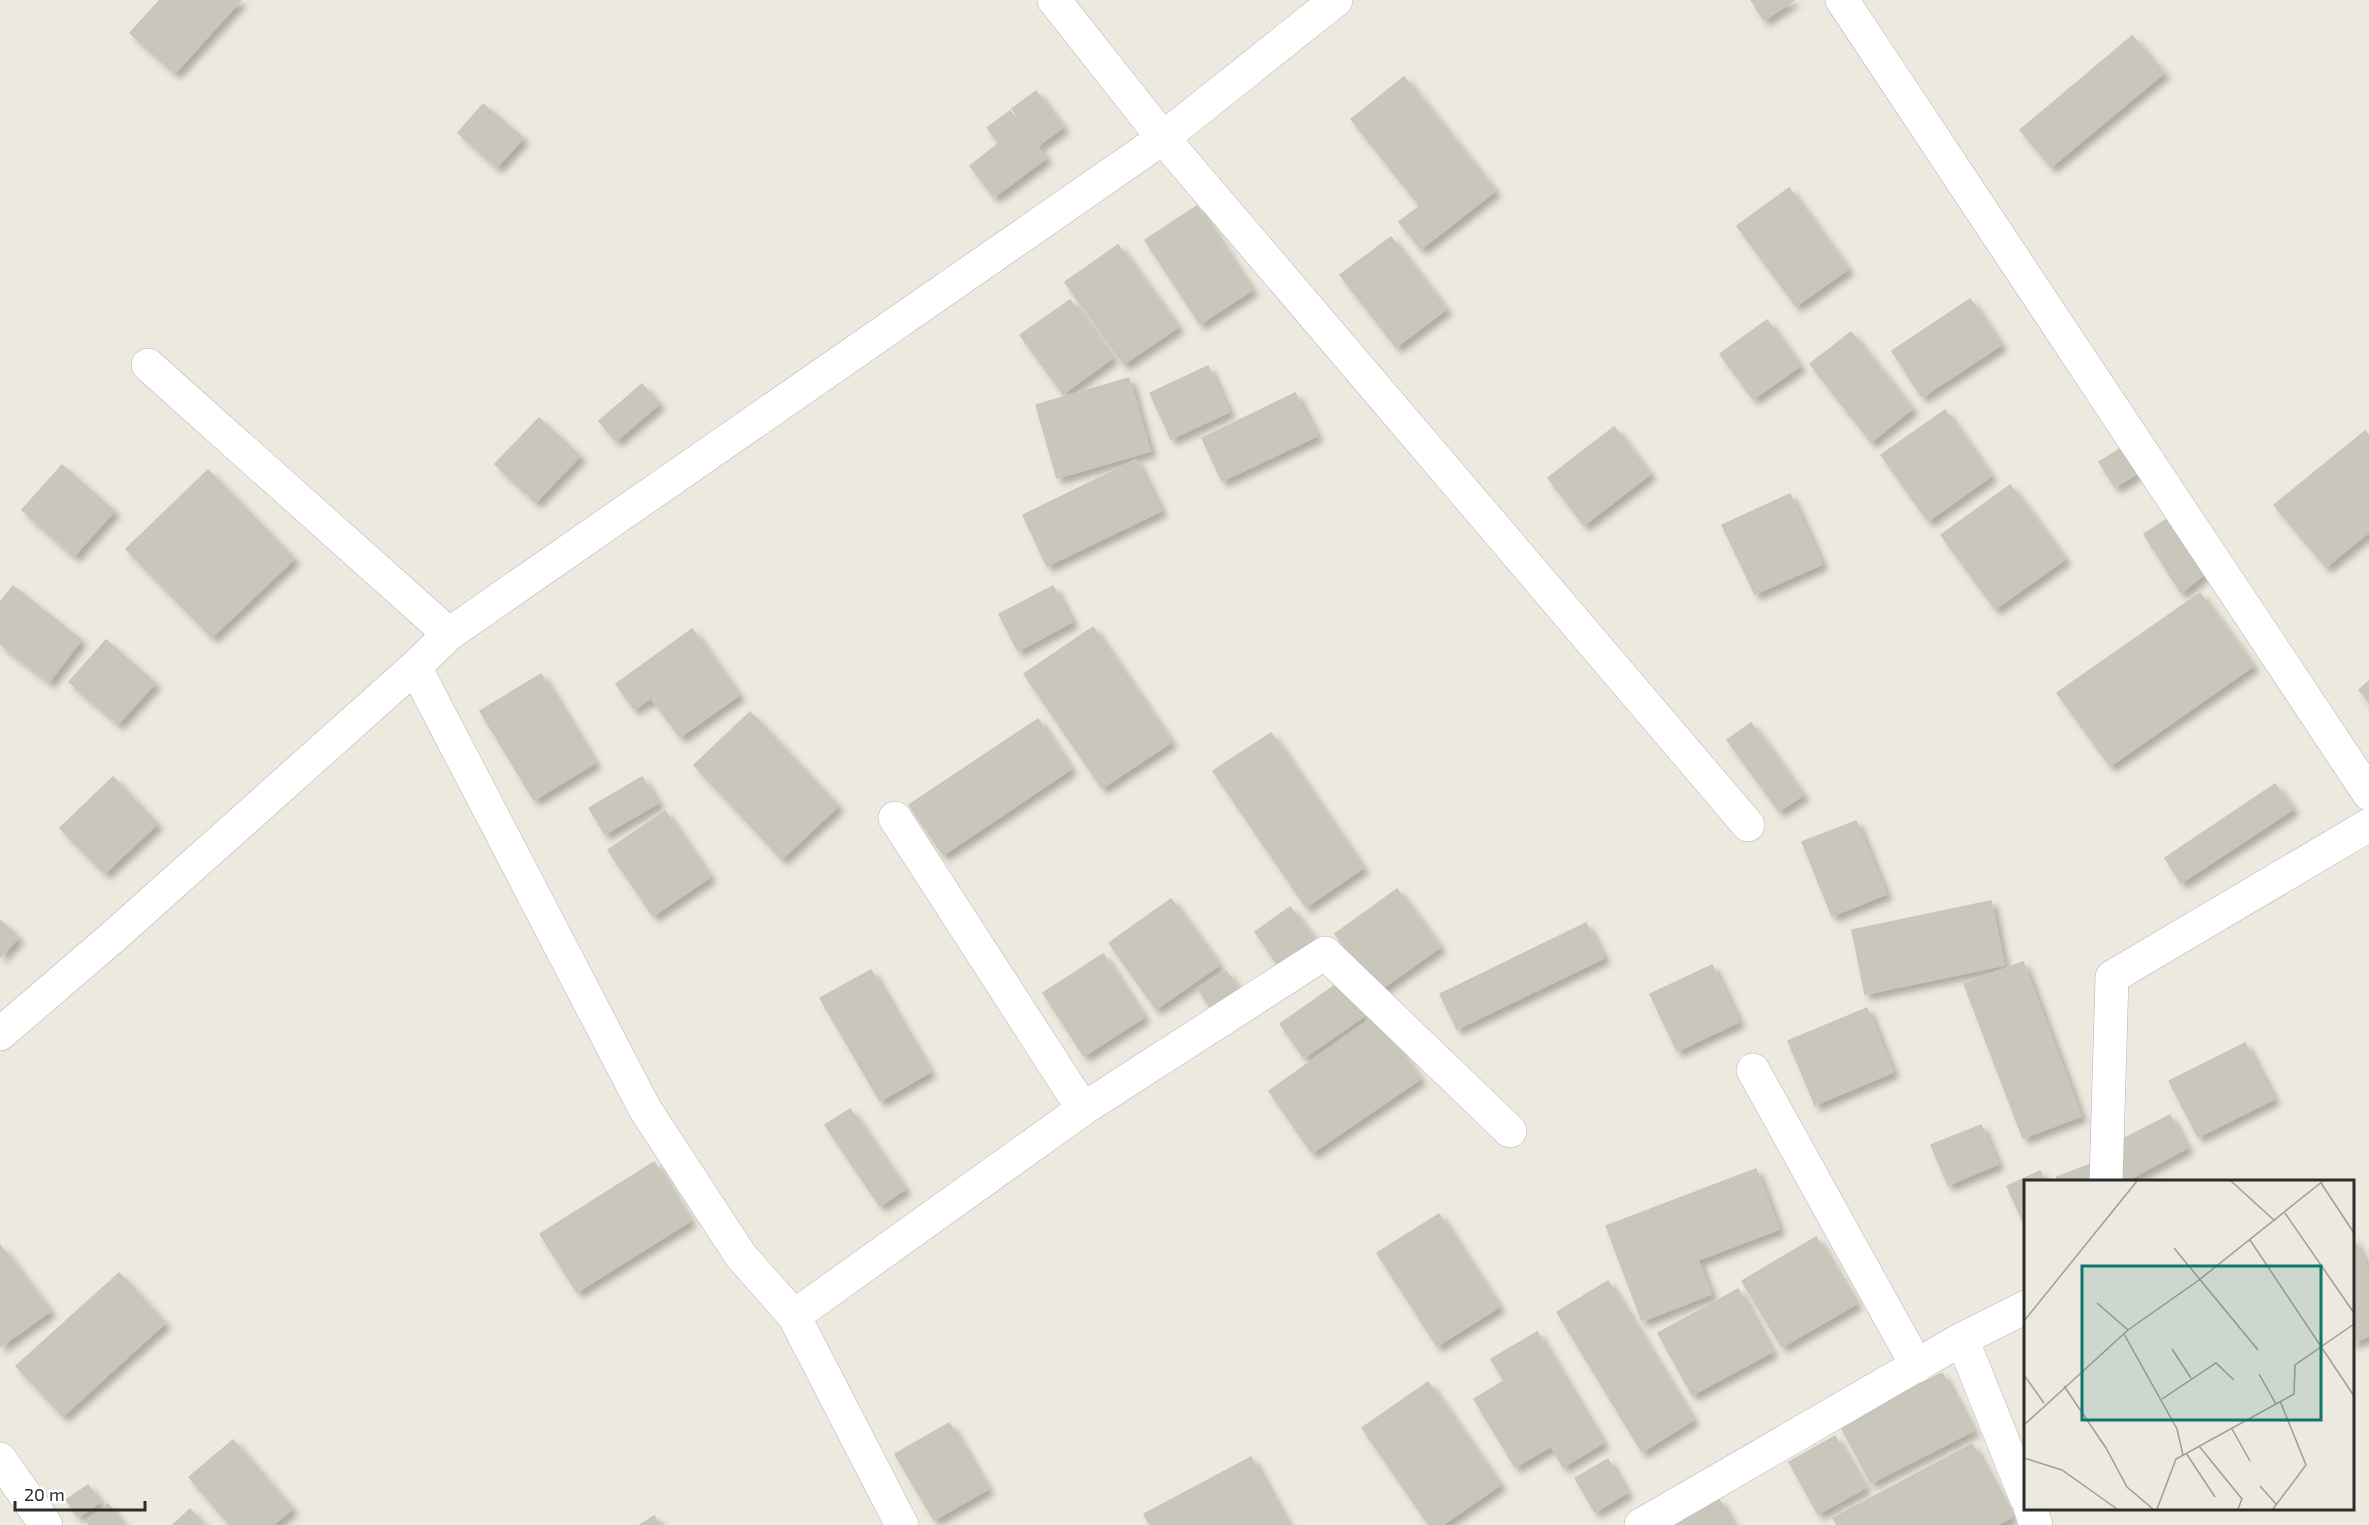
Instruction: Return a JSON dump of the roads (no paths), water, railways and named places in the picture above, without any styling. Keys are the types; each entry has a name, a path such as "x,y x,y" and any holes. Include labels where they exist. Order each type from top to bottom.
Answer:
{"street":[{"path":"1054,0 1163,138 1748,825"},
{"path":"0,1034 114,936 449,634 1163,138 1336,0"},
{"path":"1842,0 2369,794"},
{"path":"147,365 449,634"},
{"path":"415,667 645,1109 741,1256 794,1316 902,1525"},
{"path":"895,818 1083,1109"},
{"path":"2106,1180 2112,977 2369,825"},
{"path":"794,1316 1083,1109 1325,953 1510,1131"},
{"path":"1753,1070 1917,1366"},
{"path":"1641,1525 1962,1339 2024,1308"},
{"path":"1962,1339 2024,1495"},
{"path":"0,1459 46,1525"},
{"path":"2030,1510 2036,1525"}]}
